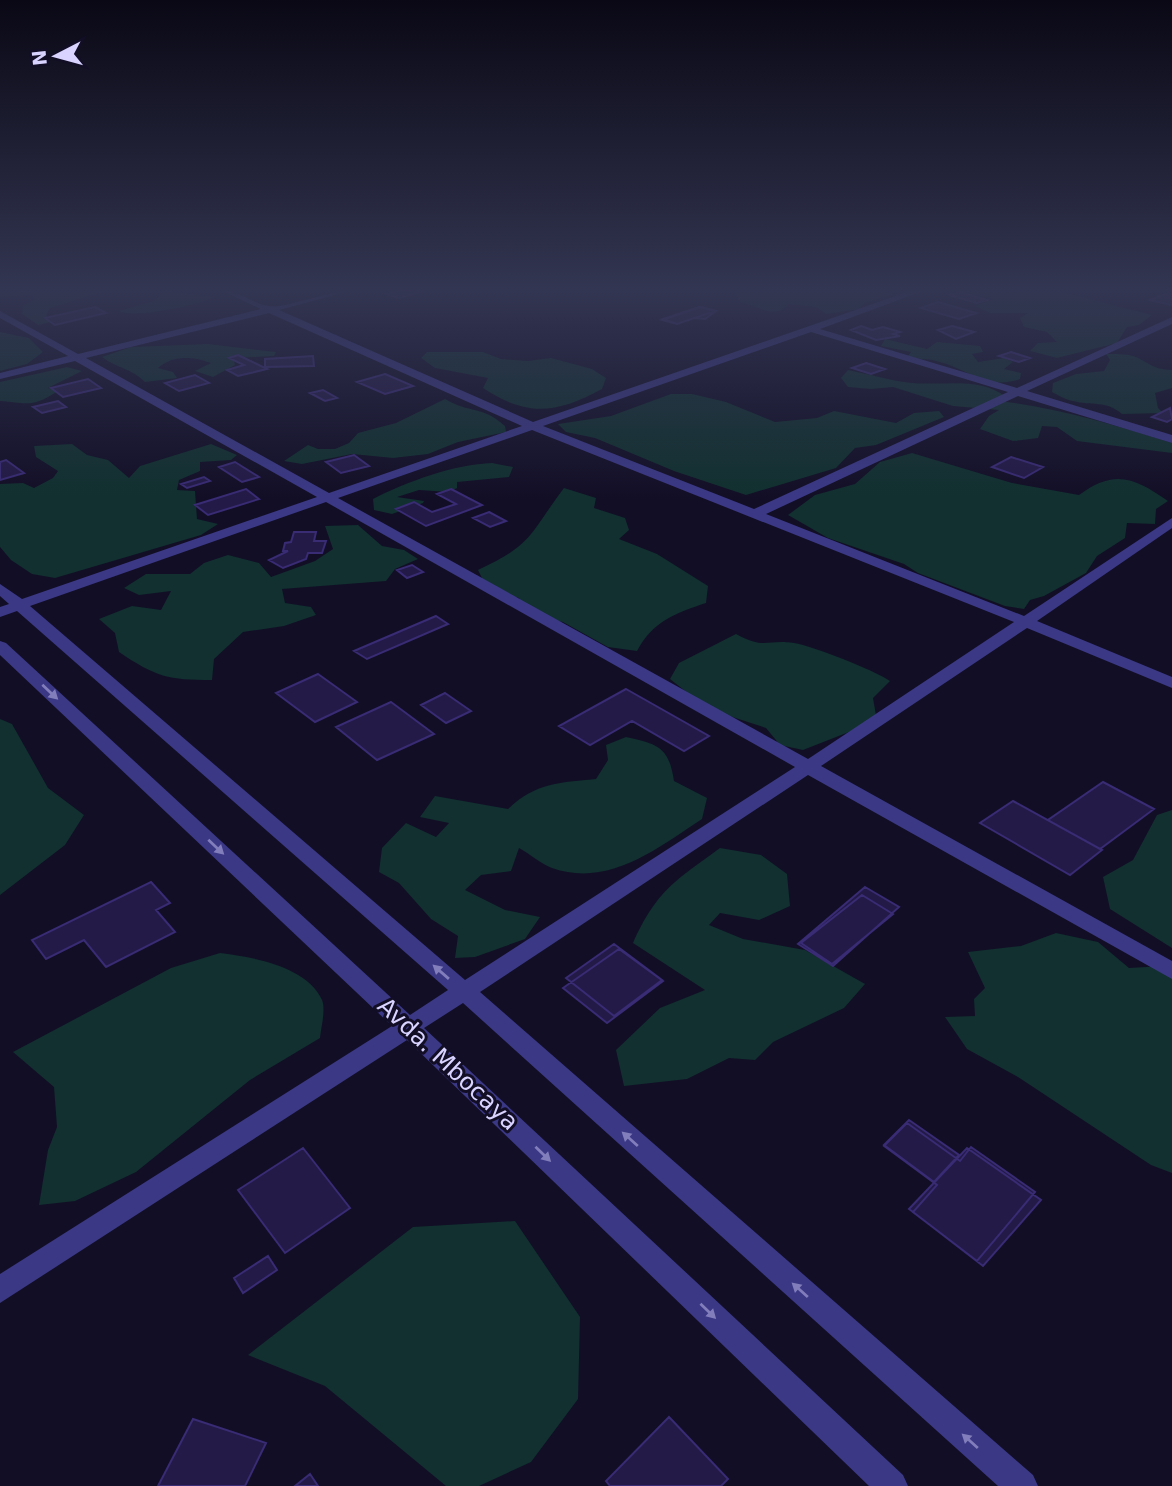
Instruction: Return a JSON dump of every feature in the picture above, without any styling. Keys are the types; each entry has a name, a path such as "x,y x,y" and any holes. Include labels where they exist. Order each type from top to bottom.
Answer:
{"street":[{"path":"0,376 64,360"},
{"path":"84,360 1172,971"},
{"path":"385,360 535,427 1027,622 1172,683"},
{"path":"10,609 327,496 535,427 723,360"},
{"path":"913,360 1172,439"},
{"path":"755,514 1085,360"},
{"path":"0,1290 465,992 1027,622 1172,522"},
{"path":"0,588 10,609 465,992 1021,1486"},
{"name":"Avda. Mbocaya","path":"0,646 408,1027 892,1486"}],"green space":[{"path":"0,360 32,360 27,364 0,371"},
{"path":"107,360 172,360 158,368 173,372 177,378 145,382"},
{"path":"202,360 234,360 235,365 213,377 195,371 211,363"},
{"path":"424,360 560,360 592,369 606,378 602,389 570,403 542,409 514,404 483,388 488,378 435,368"},
{"path":"933,360 1009,360 1013,362 1004,369 1021,373 1020,379 997,382"},
{"path":"1110,360 1142,360 1154,367 1172,370 1172,388 1155,393 1158,408 1163,413 1122,414 1110,407 1070,400 1052,392 1053,383 1076,374 1104,371"},
{"path":"67,367 82,371 48,388 58,391 42,400 30,403 0,401 0,382"},
{"path":"848,370 912,383 985,386 1006,397 1000,401 1087,418 1172,443 1172,453 1077,441 1057,427 1042,426 1038,438 1013,441 980,429 989,416 999,410 953,406 893,387 848,387 841,378"},
{"path":"671,394 692,394 726,402 775,422 817,418 834,411 896,423 914,413 939,411 944,417 876,445 855,448 836,468 746,495 674,471 595,438 566,432 558,424 611,416"},
{"path":"445,399 497,419 505,426 506,432 458,442 428,454 393,458 352,454 302,464 284,461 308,445 318,449 335,449 349,443 358,433 396,423"},
{"path":"72,444 87,455 108,460 129,478 140,466 211,444 237,455 231,460 200,462 200,471 179,480 177,490 195,491 197,519 218,524 201,535 55,578 32,574 11,560 0,547 0,484 23,483 34,488 53,478 58,471 36,457 34,446"},
{"path":"912,453 1012,483 1079,495 1103,482 1124,479 1145,486 1168,501 1156,509 1155,524 1127,523 1125,538 1097,556 1086,573 1044,596 1030,600 1024,609 1005,606 918,573 904,564 828,538 788,515 815,495 855,484 880,462"},
{"path":"492,463 513,467 509,477 457,482 457,488 449,492 419,490 397,497 424,501 423,503 392,514 374,510 373,499 400,486 447,470"},
{"path":"564,488 596,498 594,508 625,518 629,530 619,539 657,554 708,586 706,603 658,625 637,651 608,647 563,622 531,616 519,598 487,588 478,570 520,545"},
{"path":"358,525 382,546 404,550 418,559 395,569 386,581 282,589 285,603 311,607 316,615 284,626 243,632 214,659 212,680 173,678 143,667 119,652 115,633 99,619 132,606 161,610 171,591 139,595 124,588 146,574 190,574 204,563 228,555 259,563 271,577 315,561 333,549 325,526"},
{"path":"736,634 753,642 794,643 815,649 882,676 890,681 873,698 877,721 803,750 780,745 766,728 708,709 670,679 679,663"},
{"path":"0,719 12,724 48,788 84,815 65,845 0,895"},
{"path":"626,737 660,749 669,761 674,781 707,798 702,819 632,862 593,873 573,873 552,868 519,848 511,871 481,875 465,890 505,910 540,917 525,939 475,957 455,958 458,936 431,919 399,883 379,872 382,848 406,823 436,837 449,823 420,817 435,796 508,809 529,793 549,785 596,779 608,760 606,745"},
{"path":"1172,810 1172,948 1110,909 1103,877 1133,860 1157,815"},
{"path":"720,848 761,855 787,874 790,906 759,920 720,913 709,925 743,939 805,950 865,984 844,1008 773,1042 755,1060 729,1058 687,1079 624,1086 616,1050 660,1008 705,990 633,943 659,898 691,869"},
{"path":"1056,933 1098,942 1129,968 1163,966 1172,972 1172,1173 1151,1165 1018,1077 967,1049 945,1017 975,1016 974,999 985,988 968,952 1021,946"},
{"path":"220,953 277,965 292,971 315,988 323,1004 320,1038 250,1080 136,1172 75,1201 39,1205 48,1150 57,1127 54,1087 13,1052 171,968"},
{"path":"515,1221 580,1317 578,1399 531,1462 479,1486 446,1486 325,1386 248,1355 413,1227"}],"building":[{"path":"234,360 249,360 267,369 238,376 227,370 244,365"},
{"path":"265,360 313,360 314,366 265,367"},
{"path":"866,363 885,369 871,374 852,368"},
{"path":"385,374 413,386 385,394 357,382"},
{"path":"195,375 209,383 179,391 165,383"},
{"path":"88,379 101,388 63,397 51,388"},
{"path":"323,390 337,398 325,401 310,393"},
{"path":"58,401 66,407 42,413 33,407"},
{"path":"1170,408 1172,419 1167,422 1152,417"},
{"path":"354,455 369,466 341,473 326,462"},
{"path":"1011,457 1043,467 1024,478 992,467"},
{"path":"6,460 24,473 0,480 0,462"},
{"path":"235,462 259,477 242,482 219,467"},
{"path":"204,477 210,481 187,488 181,484"},
{"path":"246,489 259,499 208,515 195,505"},
{"path":"451,489 482,505 426,526 396,509 414,502 432,512 456,504 437,494"},
{"path":"489,512 506,521 490,527 473,518"},
{"path":"294,532 316,532 314,541 326,541 322,553 308,553 306,559 283,568 269,560 288,551 283,551 285,543 291,542"},
{"path":"412,565 423,572 407,578 397,570"},
{"path":"436,616 448,624 367,659 354,651"},
{"path":"318,674 357,702 315,722 276,693"},
{"path":"626,689 709,736 684,751 632,721 590,745 559,726"},
{"path":"445,693 471,711 446,723 421,705"},
{"path":"391,702 434,734 377,760 336,727"},
{"path":"1103,782 1154,809 1100,849 1048,820"},
{"path":"1013,801 1102,850 1070,875 980,823"},
{"path":"151,882 170,903 156,910 175,932 106,967 84,940 46,959 32,940"},
{"path":"865,887 899,907 833,966 798,944"},
{"path":"862,895 893,914 832,964 801,943"},
{"path":"614,944 662,980 614,1016 566,978"},
{"path":"619,949 663,981 607,1023 563,988"},
{"path":"909,1120 959,1155 934,1182 884,1145"},
{"path":"907,1123 960,1161 971,1147 1035,1192 977,1261 913,1212 937,1185 884,1146"},
{"path":"303,1148 350,1208 285,1253 238,1190"},
{"path":"967,1148 1041,1200 983,1266 909,1209"},
{"path":"268,1256 277,1270 243,1293 234,1278"},
{"path":"669,1417 728,1479 721,1486 610,1486 606,1481"},
{"path":"193,1419 266,1443 245,1486 158,1486"},
{"path":"310,1474 318,1486 295,1486"}]}
